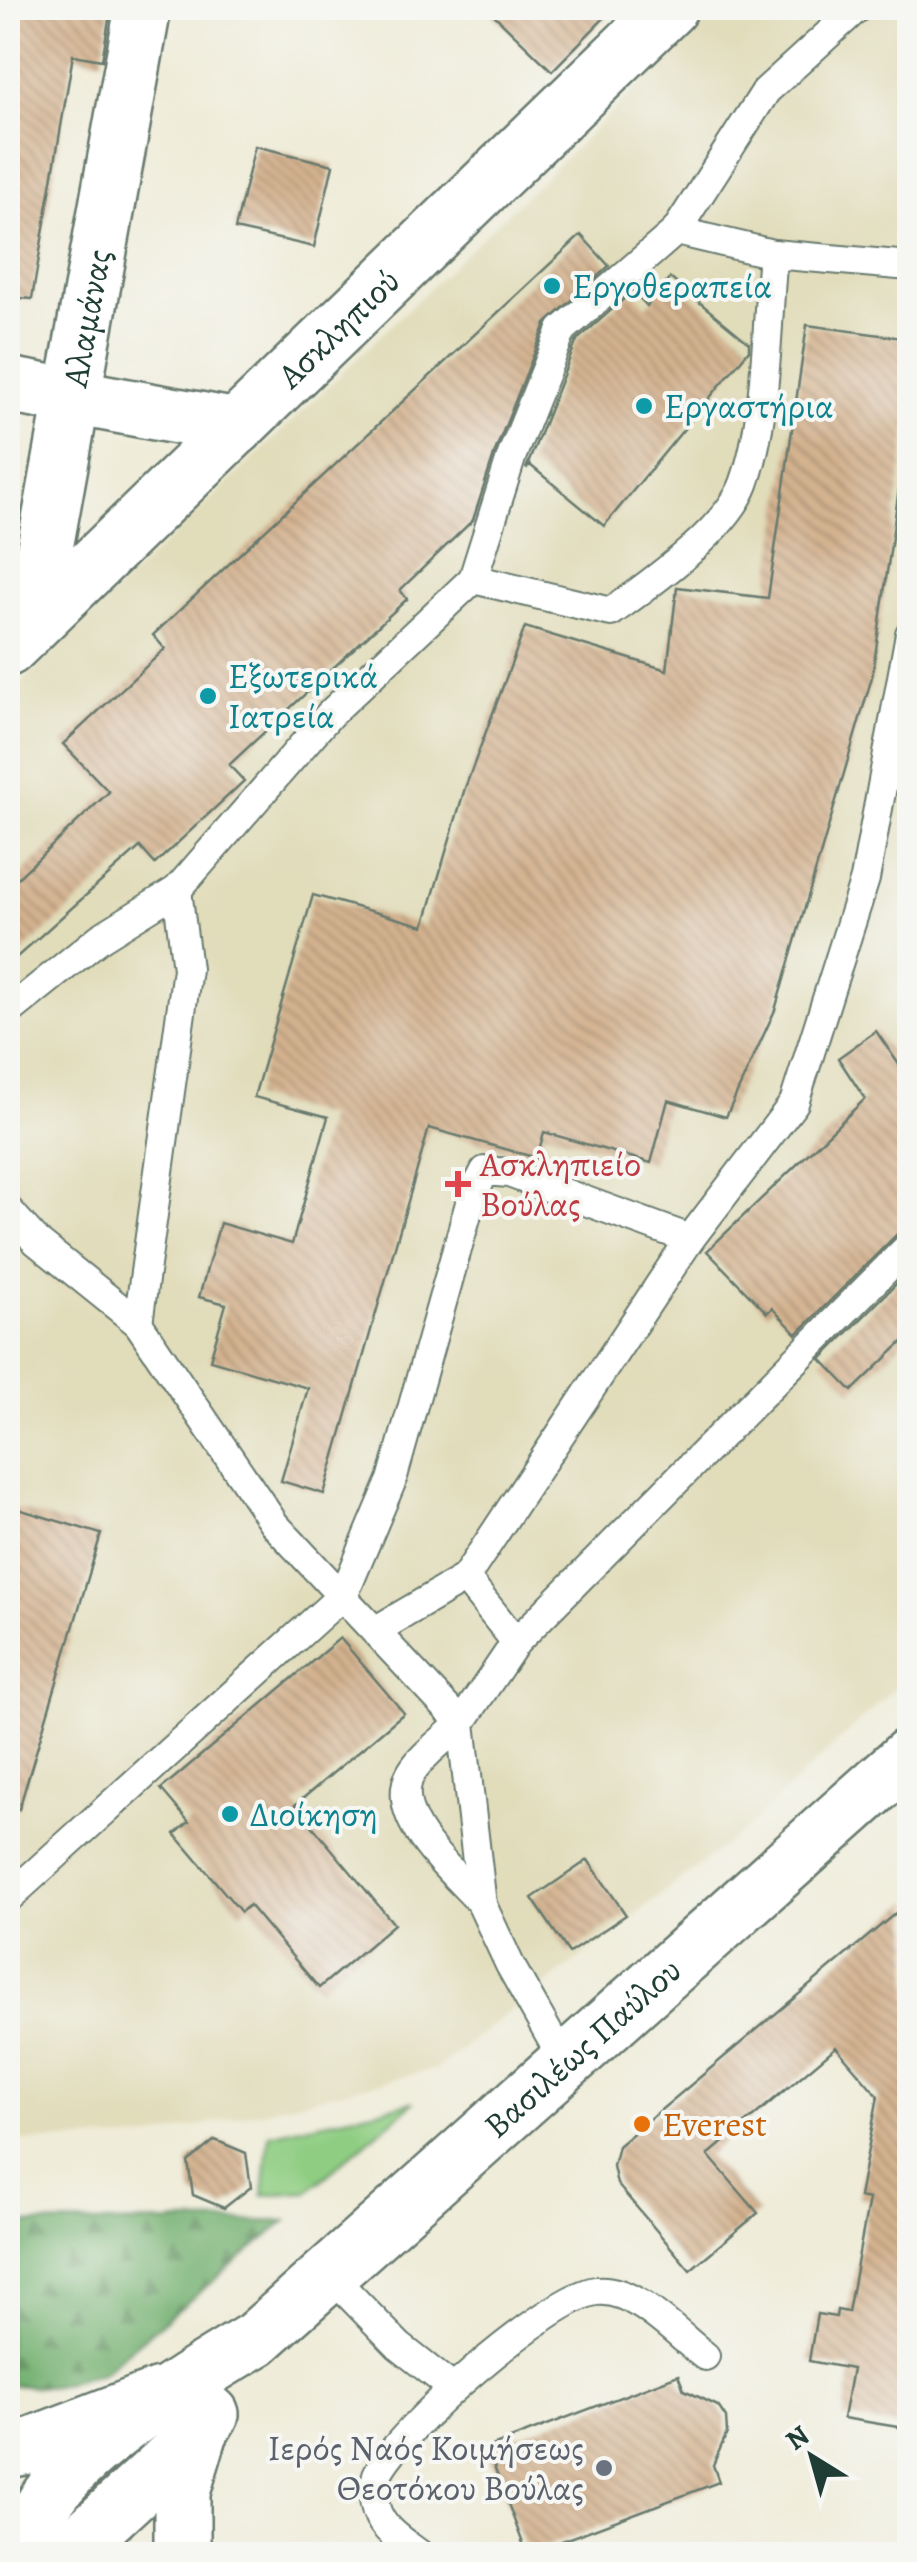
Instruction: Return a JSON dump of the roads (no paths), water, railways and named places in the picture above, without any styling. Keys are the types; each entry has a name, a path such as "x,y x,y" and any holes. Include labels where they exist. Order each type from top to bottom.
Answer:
{"main road":[{"name":"Αλαμάνας","path":"20,637 73,396 143,8"},
{"name":"Ασκληπιού","path":"20,637 669,8"},
{"path":"8,385 237,427"},
{"name":"Βασιλέως Παύλου","path":"33,2554 38,2516 72,2472 160,2396 256,2338 910,1754"},
{"name":"Βασιλέως Παύλου","path":"50,2554 76,2545 200,2432 256,2338"},
{"path":"8,2450 29,2446 160,2396"},
{"path":"182,2554 182,2492 200,2432"},
{"path":"8,2543 22,2554"}],"lane":[{"path":"8,1012 100,938 177,890 330,714 473,579 512,456 562,330 676,230 766,90 857,8"},
{"path":"676,230 773,254 910,266"},
{"path":"473,579 611,612 703,539 743,487 757,426 773,254"},
{"path":"378,1629 465,1578 690,1239 794,1102 865,879 910,634"},
{"path":"138,1323 187,969 177,890"},
{"path":"8,1898 344,1594 392,1480 472,1196 485,1171 509,1173 690,1239"},
{"path":"8,1210 36,1241 138,1323 275,1525 378,1629 461,1723 482,1904"},
{"path":"565,2063 510,1966 482,1904 414,1825 404,1800 411,1773 461,1723 516,1642 910,1245"},
{"path":"465,1578 516,1642"},
{"path":"329,2274 400,2346 451,2387"},
{"path":"420,2554 387,2530 374,2504 378,2474 451,2387 550,2313 596,2291 628,2298 705,2356"}],"place":[{"name":"Εργοθεραπεία","path":"552,286"},
{"name":"Εργαστήρια","path":"644,406"},
{"name":"Εξωτερικά Ιατρεία","path":"208,696"},
{"name":"Ασκληπιείο Βούλας","path":"458,1184"},
{"name":"Διοίκηση","path":"230,1814"},
{"name":"Everest","path":"642,2124"},
{"name":"Ιερός Ναός Κοιμήσεως Θεοτόκου Βούλας","path":"604,2468"}]}
